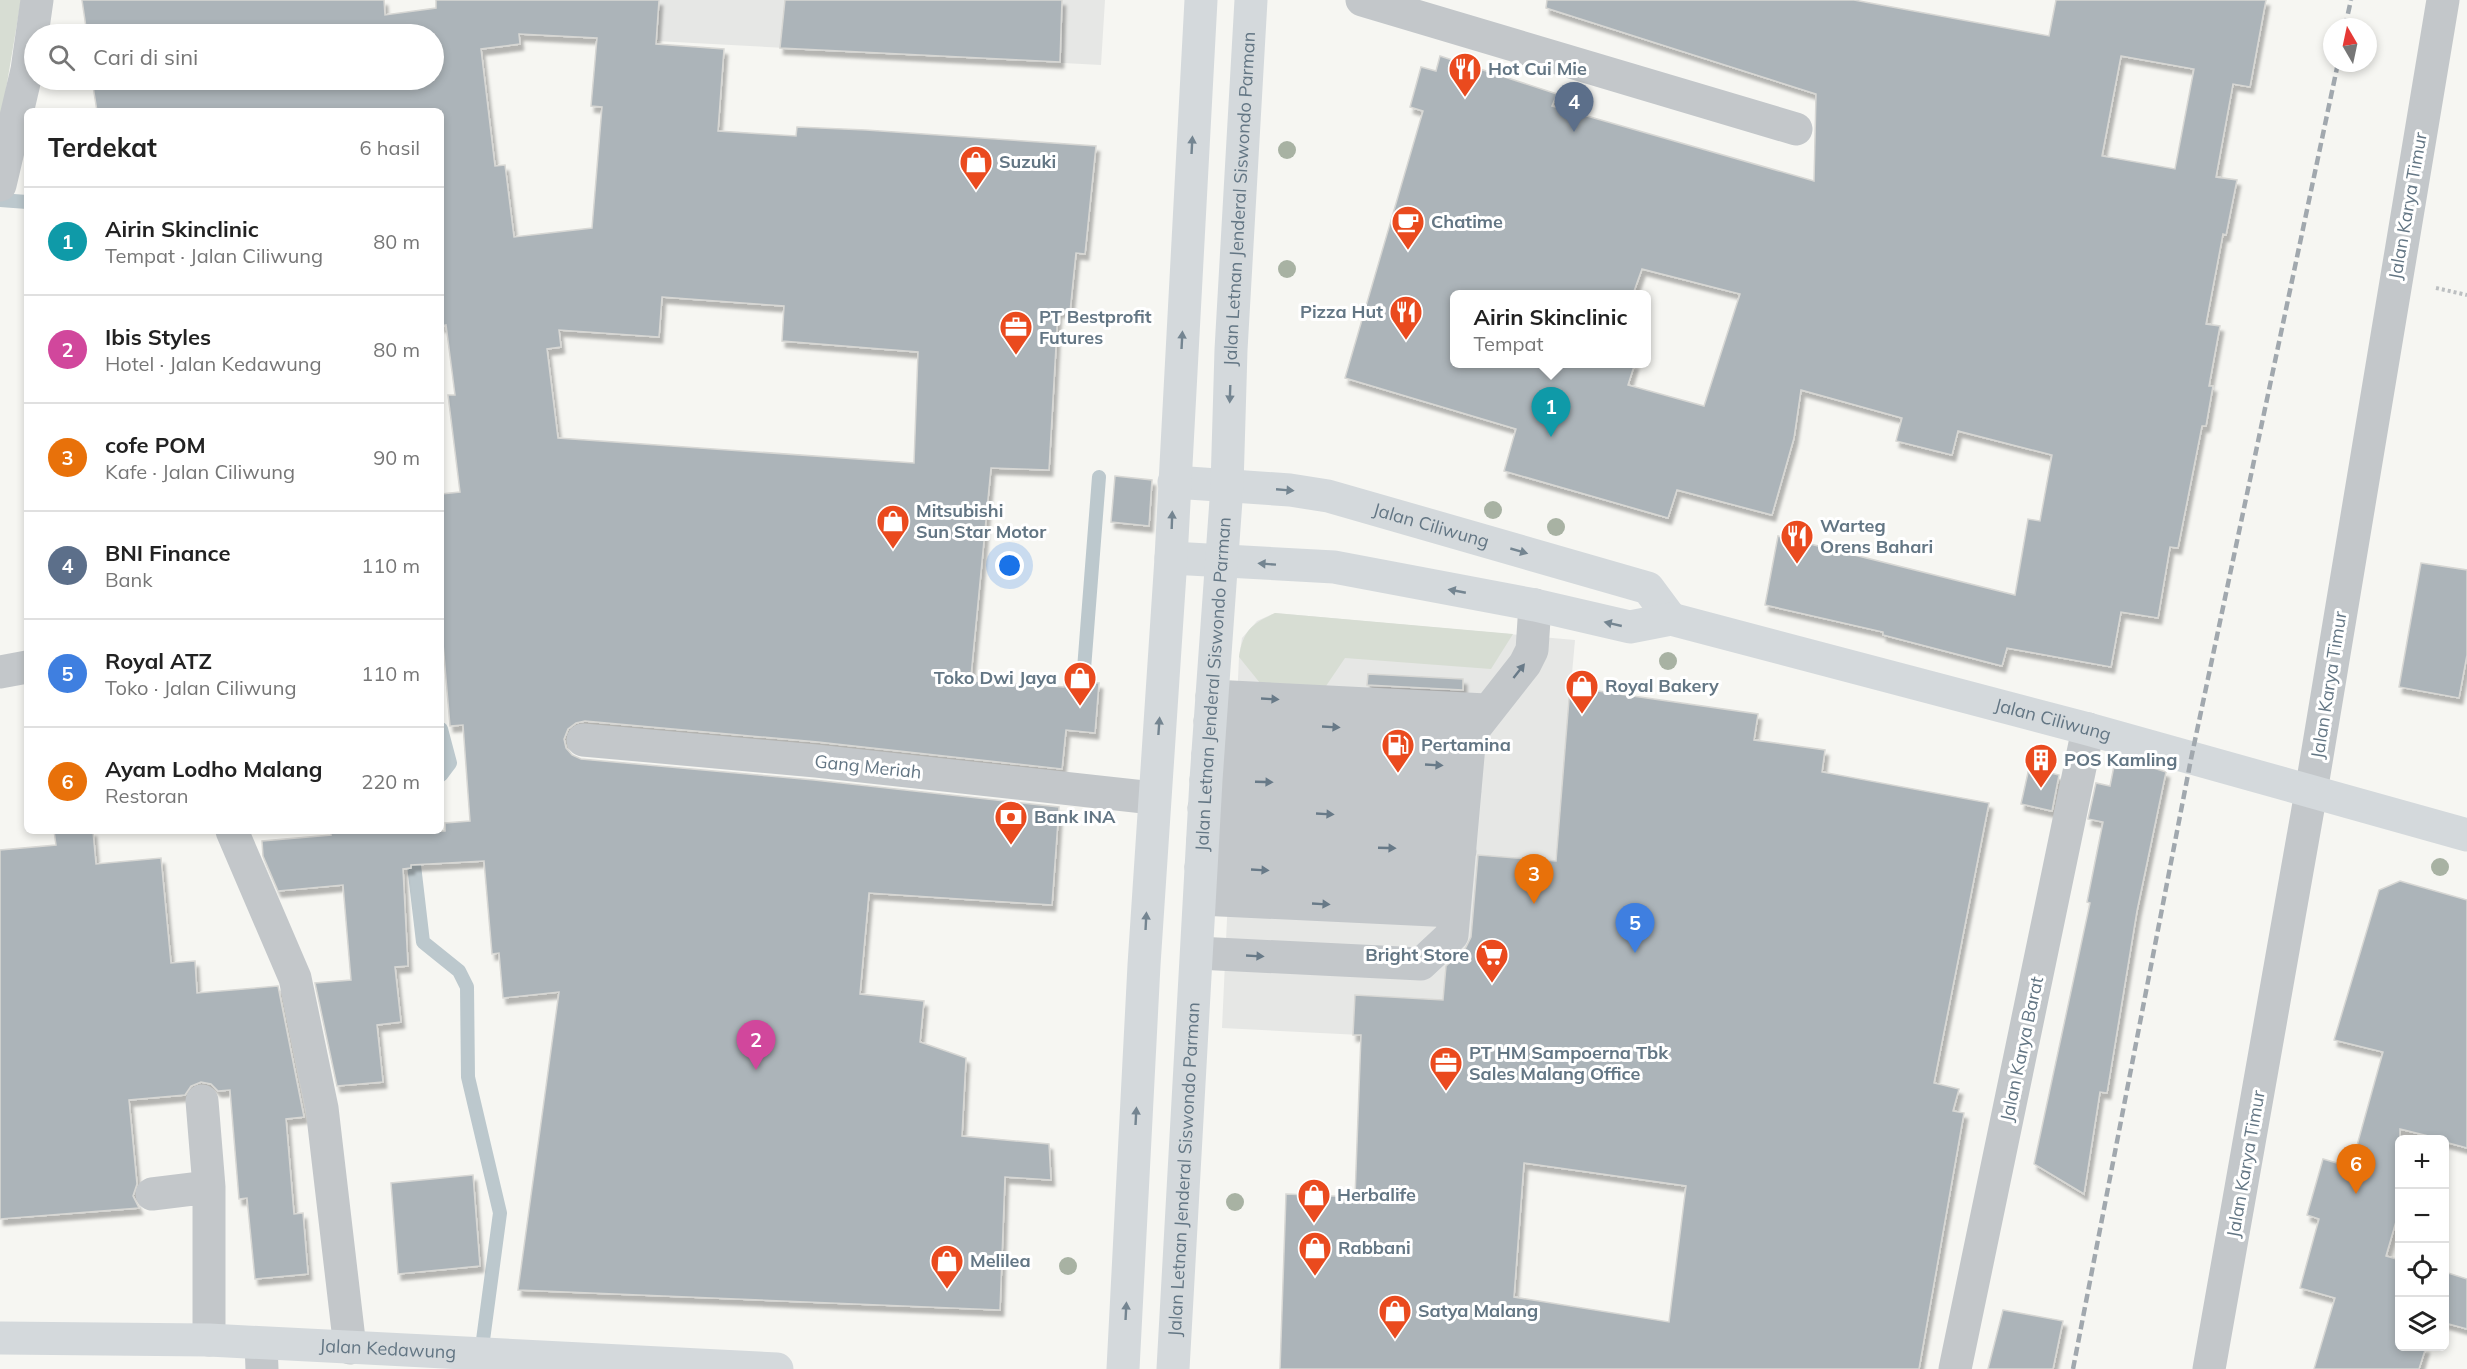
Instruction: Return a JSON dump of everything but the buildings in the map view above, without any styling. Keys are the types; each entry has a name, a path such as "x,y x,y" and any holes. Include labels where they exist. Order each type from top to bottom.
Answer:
{"main road":[{"path":"1124,1369 1154,798 1171,558 1201,0"},
{"name":"Jalan Letnan Jenderal Siswondo Parman","path":"1173,1369 1206,780 1227,486 1231,350 1251,0"},
{"name":"Jalan Ciliwung","path":"1174,482 1328,496 1648,588 1671,620"},
{"name":"Jalan Ciliwung","path":"1171,558 1334,567 1535,605 1630,627 1671,620 2088,729 2467,835"},
{"name":"Jalan Kedawung","path":"0,1338 209,1340 261,1357 350,1348 404,1360 458,1353 777,1369"}],"street":[{"path":"35,24 37,0"},
{"path":"1362,0 1796,129"},
{"name":"Jalan Karya Timur","path":"2209,1369 2311,792 2443,0"},
{"path":"0,185 26,90"},
{"path":"1197,953 1421,964 1452,935 1461,837 1478,722 1525,664 1532,650 1535,605"},
{"path":"0,672 24,668"},
{"path":"1211,709 1478,722"},
{"name":"Jalan Karya Barat","path":"1955,1369 2088,729"},
{"name":"Gang Meriah","path":"583,740 816,761 1154,798"},
{"path":"1206,780 1461,837"},
{"path":"1206,780 1461,837"},
{"path":"233,834 296,978 322,1108 350,1348"},
{"path":"1201,869 1461,837"},
{"path":"1201,869 1461,837"},
{"path":"202,1101 209,1188 209,1340"},
{"path":"152,1194 209,1188"}],"shaded area":[{"path":"0,0 21,0 0,125"},
{"path":"584,0 1105,0 1101,65 581,37"},
{"name":"Pertamina","path":"1275,613 1575,640 1539,1044 1222,1028 1239,657 1242,638 1257,621"},
{"path":"1275,613 1513,634 1491,669 1345,658 1326,686 1260,683 1239,657 1243,641 1250,629"}],"waterway":[{"path":"0,200 24,202"},
{"path":"1084,669 1099,477"},
{"path":"444,740 450,763 444,771"},
{"path":"410,834 423,942 459,971 467,987 468,1077 500,1213 481,1355"}],"railway":[{"path":"2347,18 2351,0"},
{"path":"2073,1369 2191,759 2336,72"}],"place":[{"name":"Hot Cui Mie","path":"1465,98"},
{"name":"BNI Finance","path":"1574,132"},
{"name":"Suzuki","path":"976,191"},
{"name":"Chatime","path":"1408,251"},
{"name":"Pizza Hut","path":"1406,341"},
{"name":"PT Bestprofit Futures","path":"1016,356"},
{"name":"Airin Skinclinic","path":"1551,437"},
{"name":"Mitsubishi Sun Star Motor","path":"893,550"},
{"name":"Warteg Orens Bahari","path":"1797,565"},
{"name":"Toko Dwi Jaya","path":"1080,707"},
{"name":"Royal Bakery","path":"1582,715"},
{"name":"Pertamina","path":"1398,774"},
{"name":"POS Kamling","path":"2041,789"},
{"name":"Bank INA","path":"1011,846"},
{"name":"cofe POM","path":"1534,904"},
{"name":"Royal ATZ","path":"1635,953"},
{"name":"Bright Store","path":"1492,984"},
{"name":"Ibis Styles","path":"756,1070"},
{"name":"PT HM Sampoerna Tbk Sales Malang Office","path":"1446,1092"},
{"name":"Ayam Lodho Malang","path":"2356,1194"},
{"name":"Herbalife","path":"1314,1224"},
{"name":"Rabbani","path":"1315,1277"},
{"name":"Melilea","path":"947,1290"},
{"name":"Satya Malang","path":"1395,1340"}]}
